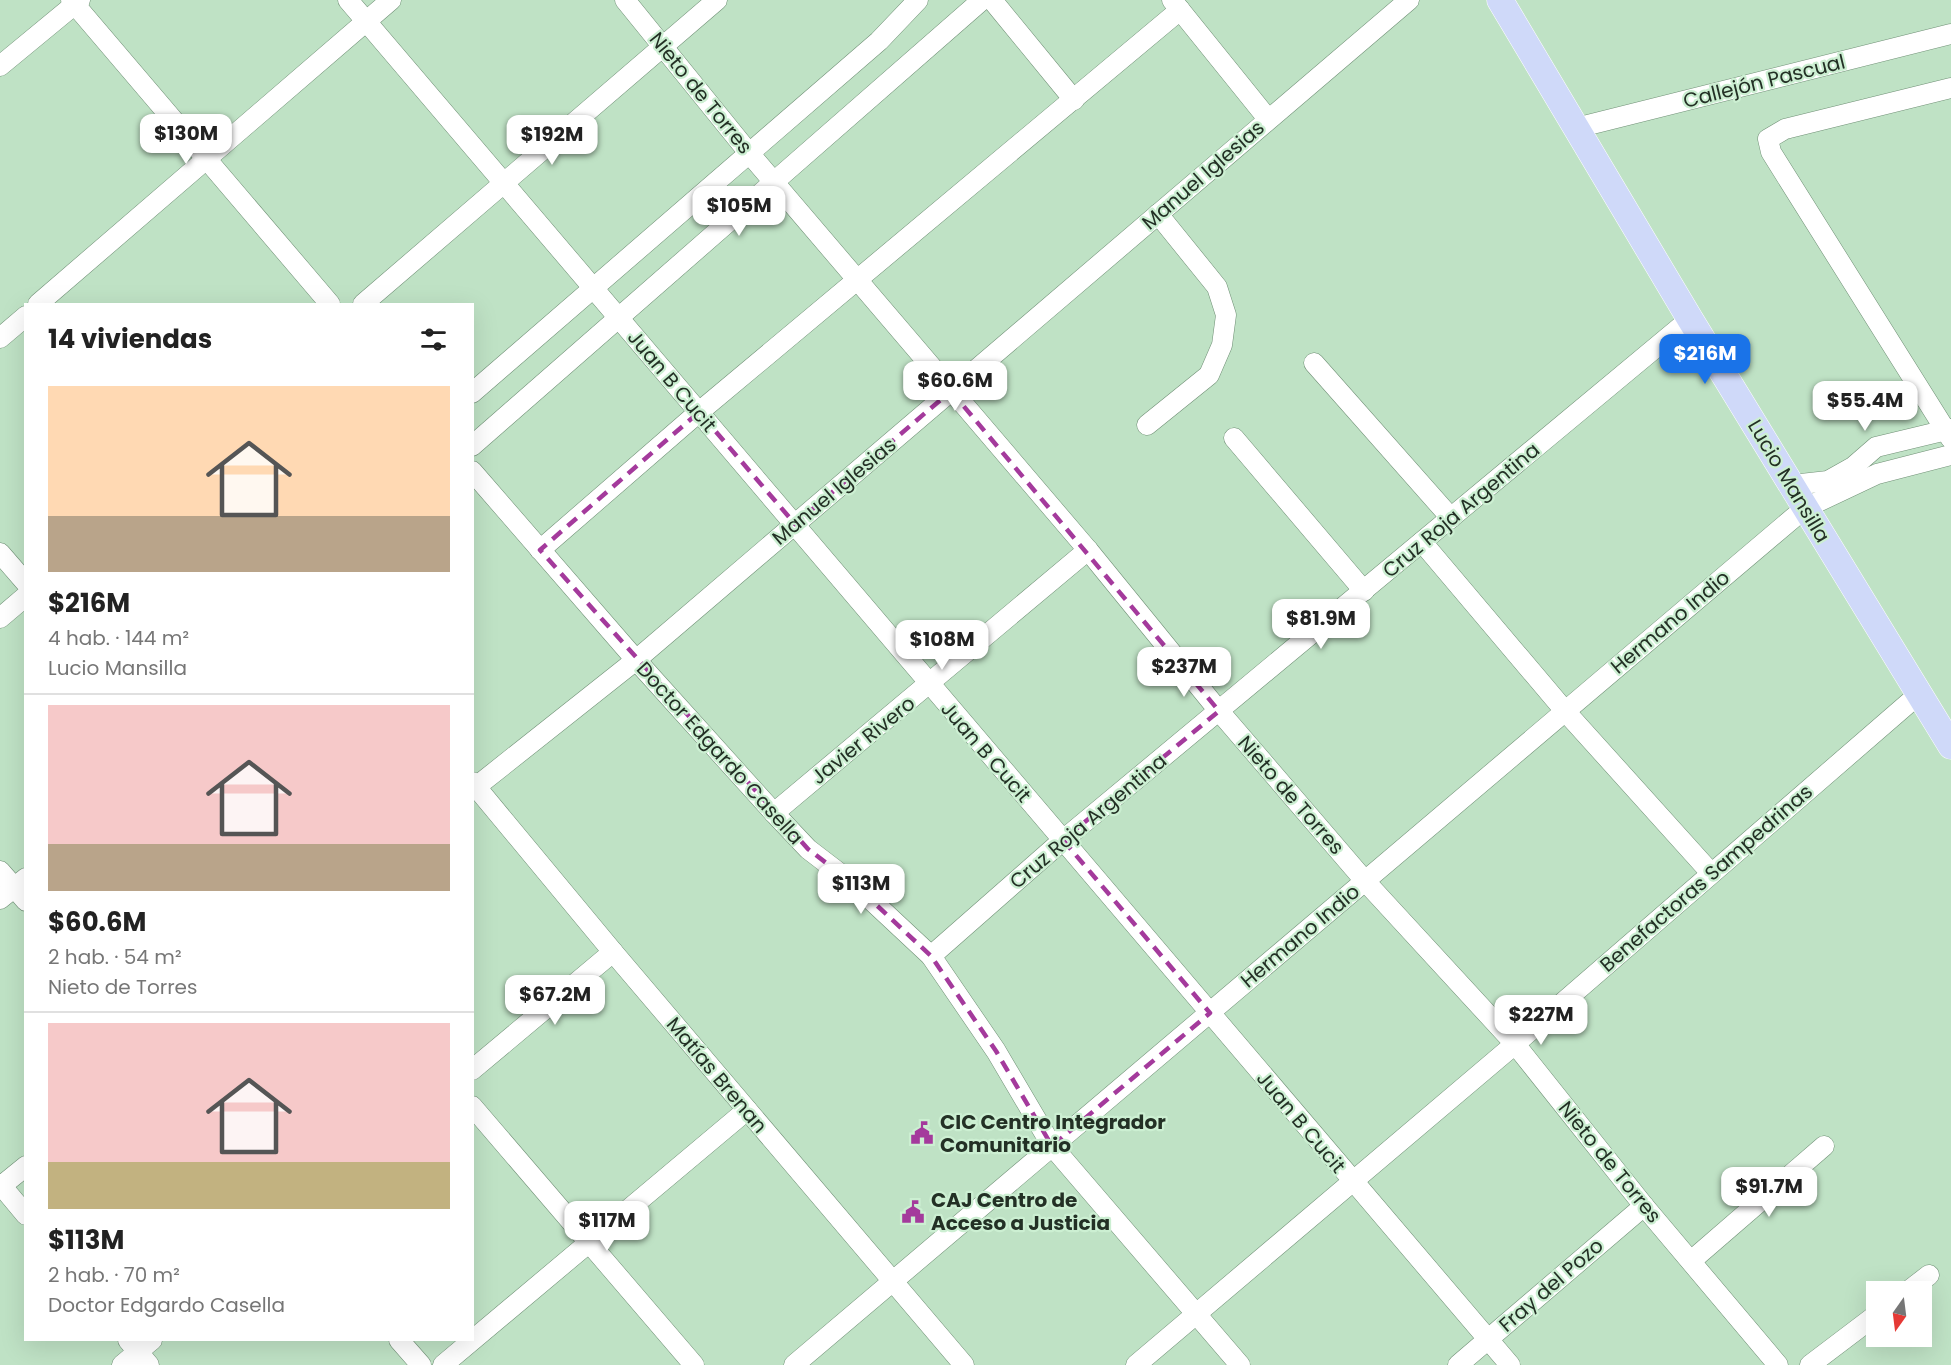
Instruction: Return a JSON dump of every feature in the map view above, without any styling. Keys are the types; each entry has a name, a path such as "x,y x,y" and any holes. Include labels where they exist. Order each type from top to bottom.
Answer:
{"main road":[{"name":"Lucio Mansilla","path":"1500,0 1690,320 1951,746"}],"street":[{"name":"Juan B Cucit","path":"348,0 795,524 929,686 1510,1365"},
{"path":"39,303 391,0"},
{"name":"Nieto de Torres","path":"625,0 749,153 859,278 951,392 1088,550 1219,711 1365,881 1515,1044 1644,1206 1778,1365"},
{"path":"364,303 717,0"},
{"path":"474,391 879,41 918,0"},
{"path":"474,444 620,319 774,180 982,0"},
{"path":"992,0 1074,100"},
{"name":"Manuel Iglesias","path":"474,786 636,660 1409,0"},
{"path":"0,66 75,2 206,160 329,303"},
{"path":"540,550 699,412 1074,100 1176,5 1268,119"},
{"name":"Callejón Pascual","path":"1576,128 1951,34"},
{"path":"1792,485 1827,481 1853,467 1876,447 1949,432 1771,152 1768,139 1785,129 1951,88"},
{"path":"1147,426 1209,375 1222,345 1226,315 1217,287 1158,213"},
{"path":"0,338 24,318"},
{"name":"Cruz Roja Argentina","path":"930,956 1063,840 1690,320"},
{"path":"1314,363 1451,518"},
{"path":"1234,438 1364,591"},
{"name":"Hermano Indio","path":"794,1365 1805,508 1877,474 1951,455"},
{"name":"Doctor Edgardo Casella","path":"474,473 636,660 808,849 855,885 930,956 996,1051 1052,1146 1240,1365"},
{"path":"1422,542 1565,711 1711,873"},
{"name":"Javier Rivero","path":"774,813 929,686 1088,550"},
{"path":"0,553 24,581"},
{"path":"0,618 24,598"},
{"name":"Benefactoras Sampedrinas","path":"1136,1365 1515,1044 1919,694"},
{"name":"Matías Brenan","path":"474,786 964,1365"},
{"path":"0,871 16,892"},
{"path":"474,1068 613,952"},
{"path":"474,1108 694,1365"},
{"path":"474,1339 747,1110"},
{"path":"1690,1261 1824,1146"},
{"path":"24,1168 1,1186 24,1213"},
{"name":"Fray del Pozo","path":"1458,1365 1644,1206"},
{"path":"1921,1281 1929,1275"},
{"path":"1810,1365 1866,1323"},
{"path":"400,1341 421,1365"},
{"path":"443,1365 472,1341"},
{"path":"122,1365 142,1349"}],"highlighted area":[{"path":"951,391 1219,711 1063,840 1210,1013 1052,1146 996,1051 931,956 855,885 808,849 540,550 699,412 795,524"}],"place":[{"name":"CIC Centro Integrador Comunitario","path":"922,1133"},
{"name":"CAJ Centro de Acceso a Justicia","path":"913,1212"}]}
